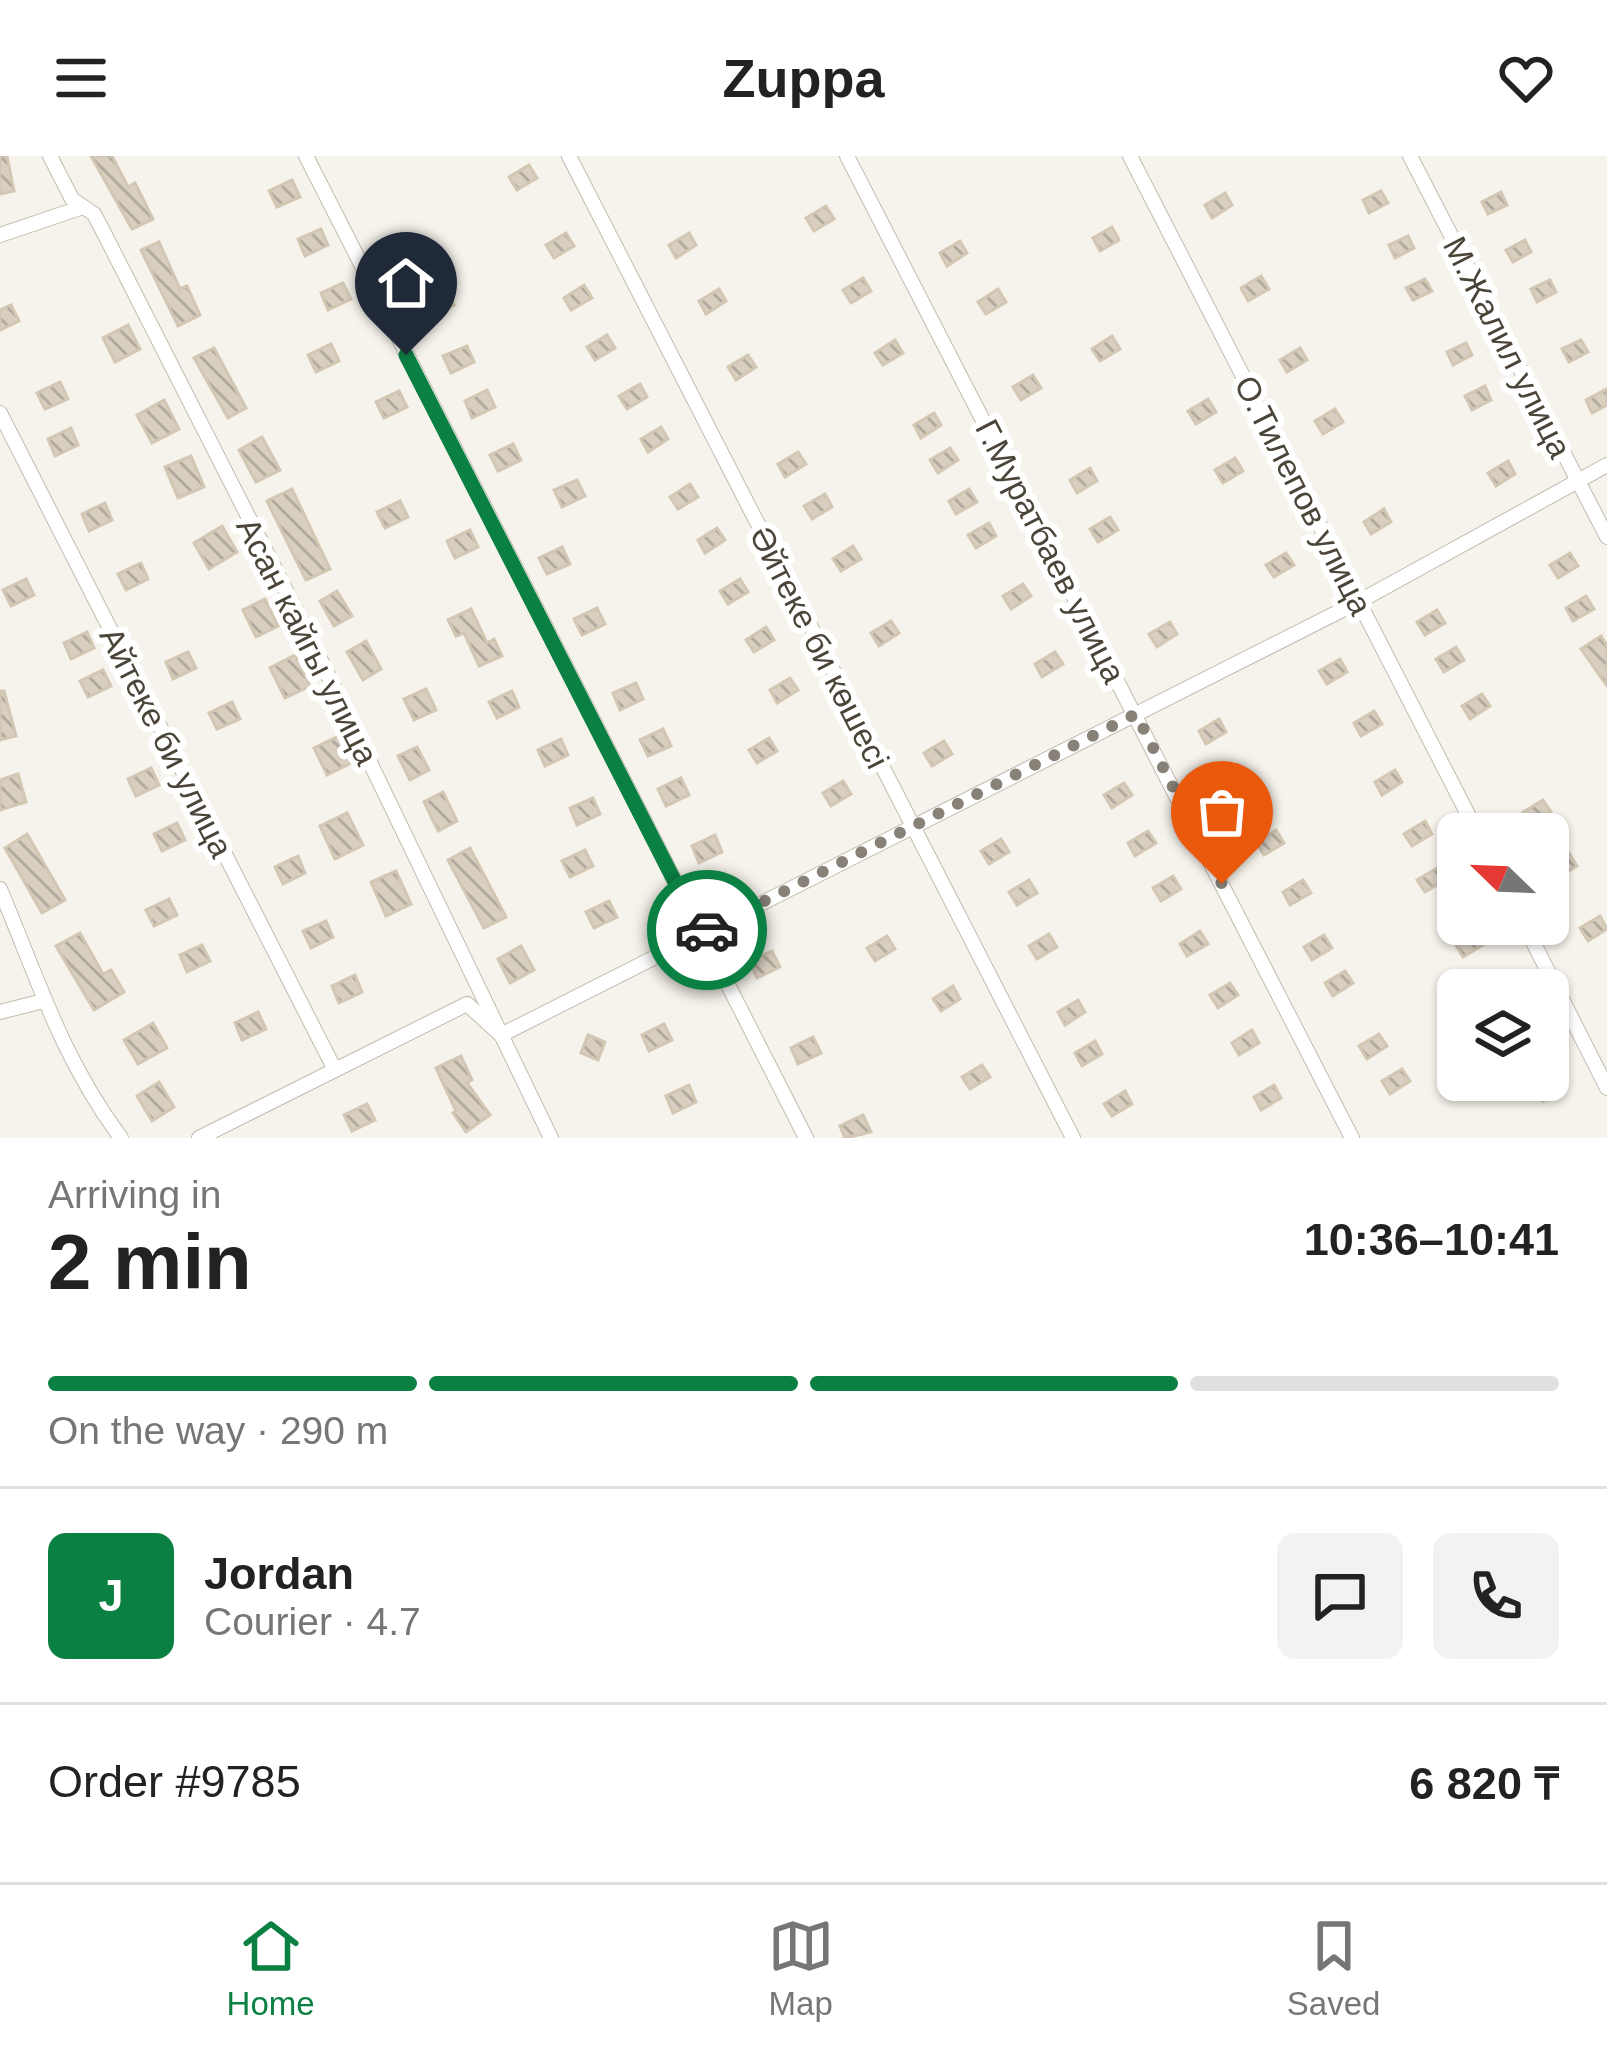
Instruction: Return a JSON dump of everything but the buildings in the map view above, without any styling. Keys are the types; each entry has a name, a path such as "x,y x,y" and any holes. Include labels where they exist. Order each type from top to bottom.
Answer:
{"street":[{"name":"Асан кайгы улица","path":"50,156 72,199 94,214 309,636 551,1138"},
{"path":"306,156 806,1138"},
{"name":"Әйтеке би көшесі","path":"569,156 1072,1138"},
{"name":"Г.Муратбаев улица","path":"847,156 1352,1138"},
{"name":"О.Тилепов улица","path":"1130,156 1467,813"},
{"name":"М.Жалил улица","path":"1410,156 1607,537"},
{"path":"0,235 83,207"},
{"name":"Айтеке би улица","path":"0,413 334,1070"},
{"path":"199,1138 467,1004 501,1035 1358,602 1607,465"},
{"path":"0,889 43,1001 84,1088 121,1138"},
{"path":"1535,945 1607,1088"},
{"path":"0,1012 43,1001"}],"way so far":[{"path":"707,930 1136,714 1222,884"}],"route":[{"path":"406,355 701,933 707,930"}]}
